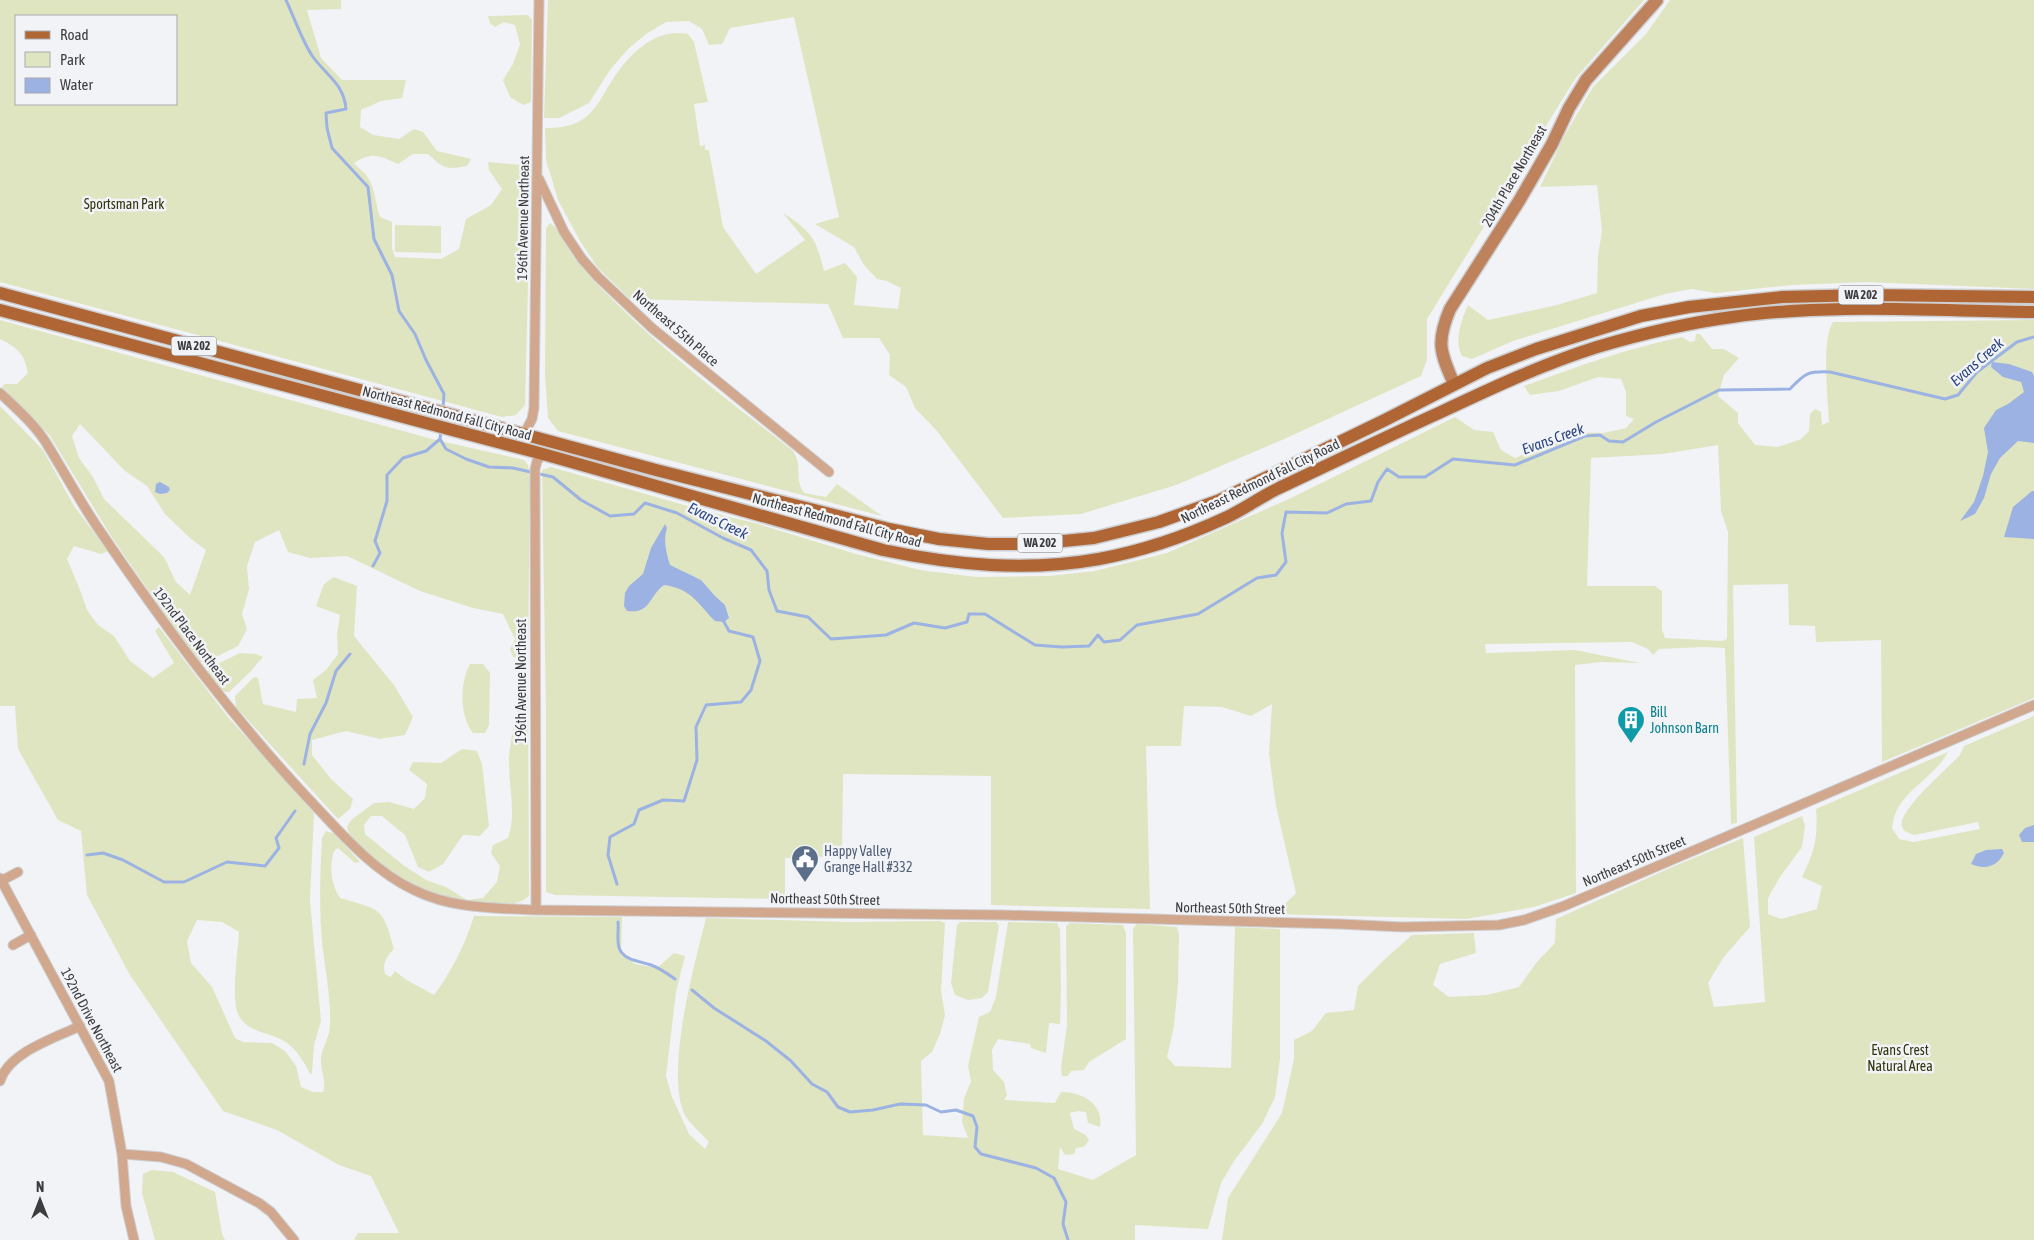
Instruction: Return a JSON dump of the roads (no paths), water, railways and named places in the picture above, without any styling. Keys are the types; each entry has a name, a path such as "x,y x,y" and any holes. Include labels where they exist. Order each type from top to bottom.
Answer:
{"main road":[{"name":"Northeast Redmond Fall City Road","path":"0,293 524,434 889,529 939,539 988,544 1033,544 1094,538 1160,522 1220,500 1487,368 1546,346 1641,316 1683,307 1808,296 2034,297"},
{"name":"Northeast Redmond Fall City Road","path":"0,310 543,454 883,550 935,561 1034,567 1099,559 1165,543 1227,517 1271,492 1540,366 1596,347 1652,332 1733,317 1824,310 2034,312"},
{"path":"1454,384 1462,401"},
{"path":"500,443 524,434"},
{"path":"543,454 551,448 562,444"}],"street":[{"name":"196th Avenue Northeast","path":"524,434 532,419 534,408 539,0"},
{"name":"204th Place Northeast","path":"1454,384 1444,362 1440,346 1442,328 1450,309 1519,201 1586,80 1602,60 1646,16 1658,0"},
{"name":"Northeast 55th Place","path":"538,177 564,232 582,259 598,277 652,328 829,472"},
{"name":"192nd Place Northeast","path":"0,393 21,412 44,440 96,526 209,684 293,783 342,835 388,875"},
{"name":"196th Avenue Northeast","path":"536,910 535,469 537,461 543,454"},
{"name":"Northeast 50th Street","path":"388,875 414,890 440,900 465,906 536,910 1003,915 1402,927 1499,924 1524,920 1564,906 2034,705"},
{"name":"192nd Drive Northeast","path":"18,872 1,880 110,1081 122,1154 126,1206 134,1240"},
{"path":"13,945 31,935"},
{"path":"0,1081 7,1069 19,1056 80,1026"},
{"path":"122,1154 161,1157 186,1164 259,1203 271,1212 294,1240"}],"water":[{"path":"1992,362 2009,364 2032,372 2034,376 2034,443 2018,441 2000,458 1991,474 1984,498 1975,514 1960,521 1974,502 1983,476 1988,452 1984,428 1996,410 2024,392 2021,382 2003,377 1991,367"},
{"path":"160,482 169,487 170,490 167,493 160,494 155,492 156,484"},
{"path":"2034,491 2034,539 2004,537 2013,507"},
{"path":"665,524 667,528 665,537 667,555 670,565 701,580 725,605 729,618 724,622 715,621 688,593 664,585 641,610 627,611 624,606 625,593 629,586 643,574 651,548"},
{"path":"2034,825 2034,842 2022,842 2019,835 2025,828"},
{"path":"2002,849 2004,853 2001,858 1990,866 1981,867 1971,864 1976,854 1986,850"}],"waterway":[{"name":"Evans Creek","path":"286,0 309,51 334,81 345,100 346,109 326,113 327,128 332,148 368,187 374,239 392,275 399,311 415,334 444,394 443,408"},
{"name":"Evans Creek","path":"441,429 440,439 446,449 466,459 489,467 513,468 553,477 581,500 610,516 634,514 645,503 677,513 723,538 751,550 767,571 769,590 777,611 808,617 831,639 886,635 914,623 945,628 967,622 969,614 985,614 1035,645 1089,646 1098,635 1104,642 1120,640 1137,625 1198,614 1257,578 1276,575 1286,562 1282,533 1286,512 1327,513 1346,504 1371,501 1378,482 1387,469 1399,477 1425,477 1453,459 1515,465 1585,436 1600,435 1609,441 1623,442 1656,422 1719,390 1790,389 1803,376 1817,372 1830,372 1945,399 1958,395 1977,372 2017,342 2034,337"},
{"path":"373,566 380,553 375,541 387,501 387,475 403,458 426,451 440,439"},
{"path":"617,884 608,855 610,837 634,824 639,810 663,800 684,801 697,760 696,727 706,705 741,702 751,690 760,661 753,637 729,631 724,622"},
{"path":"304,764 310,734 326,703 336,671 350,654"},
{"path":"87,855 103,853 123,860 164,882 184,882 227,862 265,866 279,848 276,838 295,811"},
{"path":"618,922 618,944 623,954 630,959 651,965 675,979"},
{"path":"692,990 714,1008 766,1041 791,1061 812,1084 827,1092 838,1107 850,1112 873,1110 900,1104 926,1105 941,1112 956,1110 973,1116 977,1127 975,1147 981,1154 1036,1168 1054,1178 1066,1202 1063,1224 1068,1240"}],"place":[{"name":"Bill Johnson Barn","path":"1631,744"},
{"name":"Happy Valley Grange Hall #332","path":"805,883"}],"park label":[{"name":"Sportsman Park","path":"124,204"},
{"name":"Evans Crest Natural Area","path":"1900,1058"}]}
